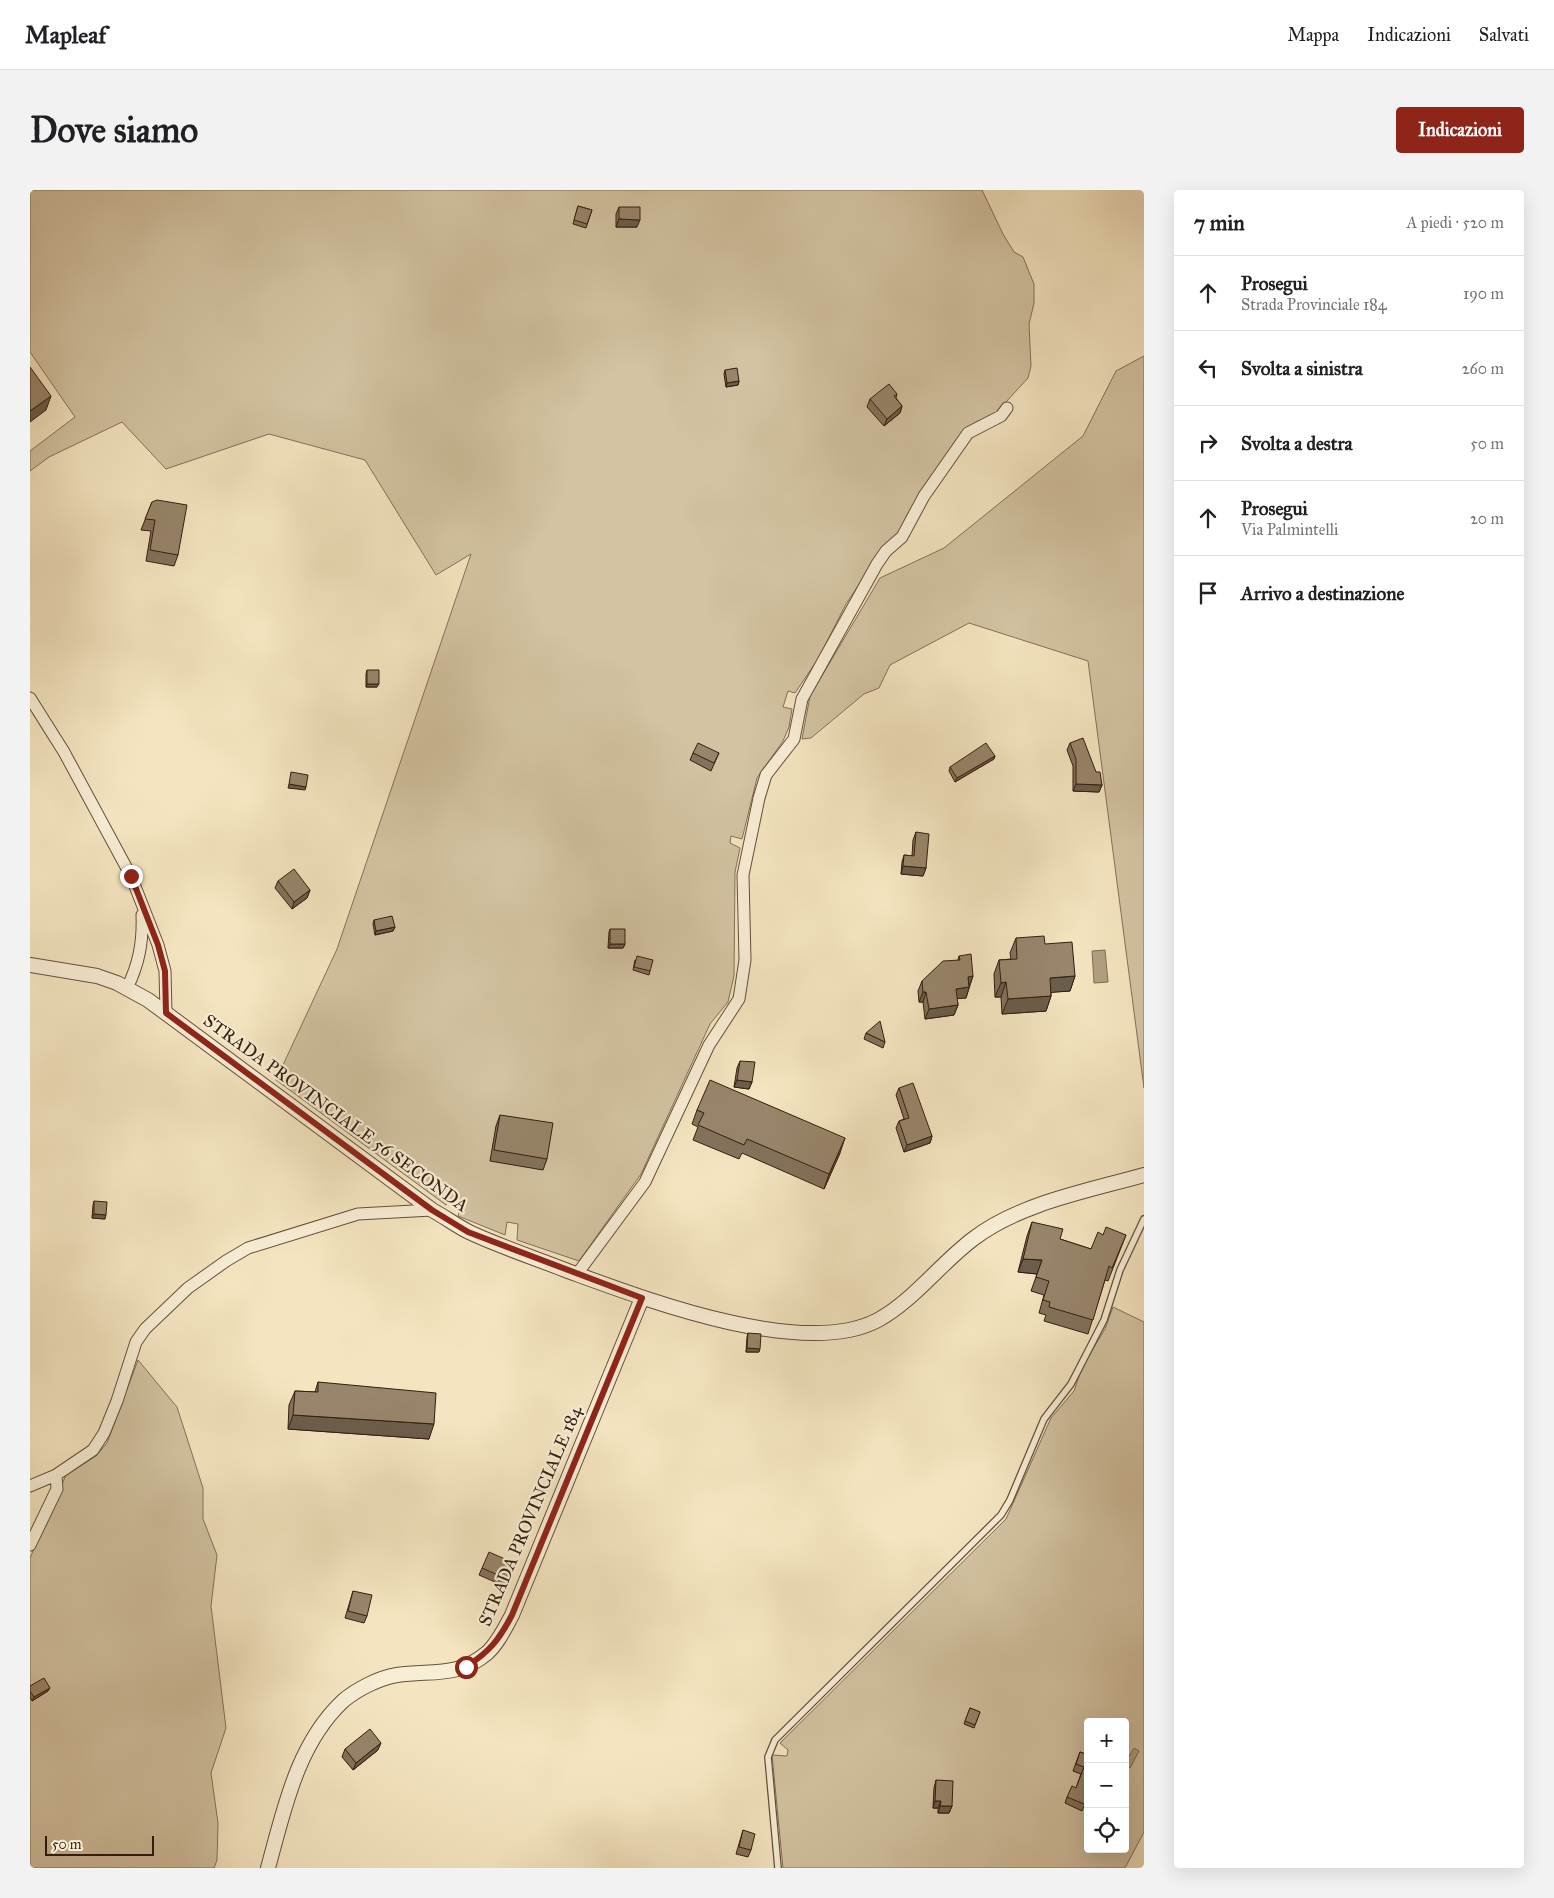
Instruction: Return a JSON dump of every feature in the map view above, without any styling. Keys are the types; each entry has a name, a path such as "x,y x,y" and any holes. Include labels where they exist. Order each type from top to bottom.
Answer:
{"street":[{"path":"577,1274 644,1182 709,1045 739,998 745,960 743,875 758,798 766,775 794,739 802,699 876,564 902,537 924,496 959,445 968,433 1001,416 1006,408"},
{"path":"30,698 64,752 131,876 142,909 158,945 165,971 166,1013"},
{"path":"127,988 140,956 143,938 142,909"},
{"name":"STRADA PROVINCIALE 56 SECONDA","path":"30,965 97,976 127,988 166,1013 432,1210 468,1232 642,1298 739,1325 798,1332 827,1333 853,1328 877,1320 894,1309 972,1239 1015,1213 1144,1175"},
{"path":"30,1486 56,1475 93,1450 104,1433 136,1342 145,1329 188,1288 226,1261 248,1248 358,1214 432,1210"},
{"name":"STRADA PROVINCIALE 184","path":"268,1868 306,1749 316,1731 345,1700 363,1688 395,1676 453,1672 466,1667 488,1652 500,1637 512,1615 642,1298"},
{"path":"30,1545 57,1489 56,1475"}],"lane":[{"path":"778,1868 768,1757 775,1740 1002,1515 1044,1419 1071,1384 1104,1320 1120,1270 1144,1219"}],"shaded area":[{"path":"30,190 982,190 1003,234 1014,252 1023,257 1034,284 1034,303 1029,324 1031,366 1028,378 994,415 976,422 963,433 898,535 883,548 846,604 818,659 795,693 788,691 783,707 792,709 789,727 783,741 757,778 742,839 731,836 730,843 740,848 735,872 734,976 728,1002 710,1024 641,1174 579,1261 517,1240 518,1224 507,1222 505,1235 458,1216 461,1207 449,1200 446,1205 276,1080 337,949 471,554 436,575 365,460 269,434 166,469 122,422 49,457 30,471 30,451 75,417 30,352"},
{"path":"1144,356 1144,1088 1088,661 969,623 890,665 879,688 864,694 811,738 802,739 810,696 880,578 944,548 1083,436 1116,371"},
{"path":"1105,950 1108,982 1094,983 1092,951"},
{"path":"1113,1307 1144,1322 1144,1832 1125,1868 783,1868 772,1755 787,1756 788,1750 780,1743 1006,1519 1051,1418 1074,1391 1083,1365 1105,1329"},
{"path":"138,1360 177,1407 203,1488 203,1519 217,1555 211,1606 226,1728 211,1773 218,1823 217,1860 214,1868 30,1868 30,1558 66,1475 96,1456 107,1443"},
{"path":"1134,1748 1139,1751 1130,1768 1129,1767 1129,1756"}],"building":[{"path":"578,206 592,210 587,224 574,220"},
{"path":"619,207 640,207 640,220 619,219"},
{"path":"30,367 51,396 30,411"},
{"path":"737,368 739,381 727,383 725,370"},
{"path":"889,384 897,394 894,396 902,406 887,419 870,399"},
{"path":"157,500 187,505 178,555 150,550 155,520 145,519 152,502"},
{"path":"367,670 379,670 379,684 367,684"},
{"path":"1083,738 1096,772 1100,772 1102,785 1076,784 1076,759 1070,743"},
{"path":"698,743 719,753 714,763 693,753"},
{"path":"986,743 995,756 957,778 950,767"},
{"path":"291,772 308,775 306,787 289,784"},
{"path":"916,832 929,834 926,868 903,866 904,855 914,856"},
{"path":"294,869 310,890 294,902 278,881"},
{"path":"392,916 395,927 376,931 374,920"},
{"path":"610,929 625,929 625,944 610,944"},
{"path":"1044,936 1045,944 1072,942 1075,976 1050,978 1051,996 1008,999 1006,982 1001,983 999,960 1017,959 1016,938"},
{"path":"971,954 973,976 968,977 969,987 956,989 958,1005 929,1009 926,992 923,992 922,981 943,961 960,960 959,956"},
{"path":"637,956 653,960 650,971 634,967"},
{"path":"880,1021 885,1042 866,1033"},
{"path":"740,1061 755,1062 752,1082 737,1080"},
{"path":"710,1080 845,1138 829,1174 747,1139 744,1145 698,1125 704,1113 697,1110"},
{"path":"913,1083 932,1136 907,1145 899,1121 909,1118 899,1088"},
{"path":"500,1115 553,1123 547,1159 494,1150"},
{"path":"94,1201 107,1202 106,1215 94,1214"},
{"path":"1032,1222 1063,1229 1060,1239 1091,1249 1098,1232 1103,1235 1106,1227 1126,1235 1112,1268 1109,1266 1093,1320 1049,1307 1050,1302 1043,1300 1049,1281 1036,1277 1042,1260 1023,1259"},
{"path":"748,1333 761,1334 760,1349 747,1348"},
{"path":"318,1382 436,1393 434,1424 293,1415 295,1391 318,1392"},
{"path":"489,1552 514,1563 507,1579 482,1568"},
{"path":"353,1591 372,1595 367,1616 348,1611"},
{"path":"44,1678 50,1688 34,1697 30,1691 30,1686"},
{"path":"970,1708 980,1712 975,1725 965,1721"},
{"path":"370,1729 381,1743 356,1763 345,1749"},
{"path":"1080,1752 1084,1754 1084,1767 1076,1764"},
{"path":"1084,1767 1084,1804 1067,1797 1072,1786 1076,1788"},
{"path":"936,1780 953,1781 952,1806 940,1806 941,1801 935,1801"},
{"path":"743,1830 755,1834 751,1850 739,1847"}],"route":[{"path":"131,876 142,909 158,945 165,971 166,1013 432,1210 468,1232 642,1298 512,1615 500,1637 488,1652 466,1667"}]}
